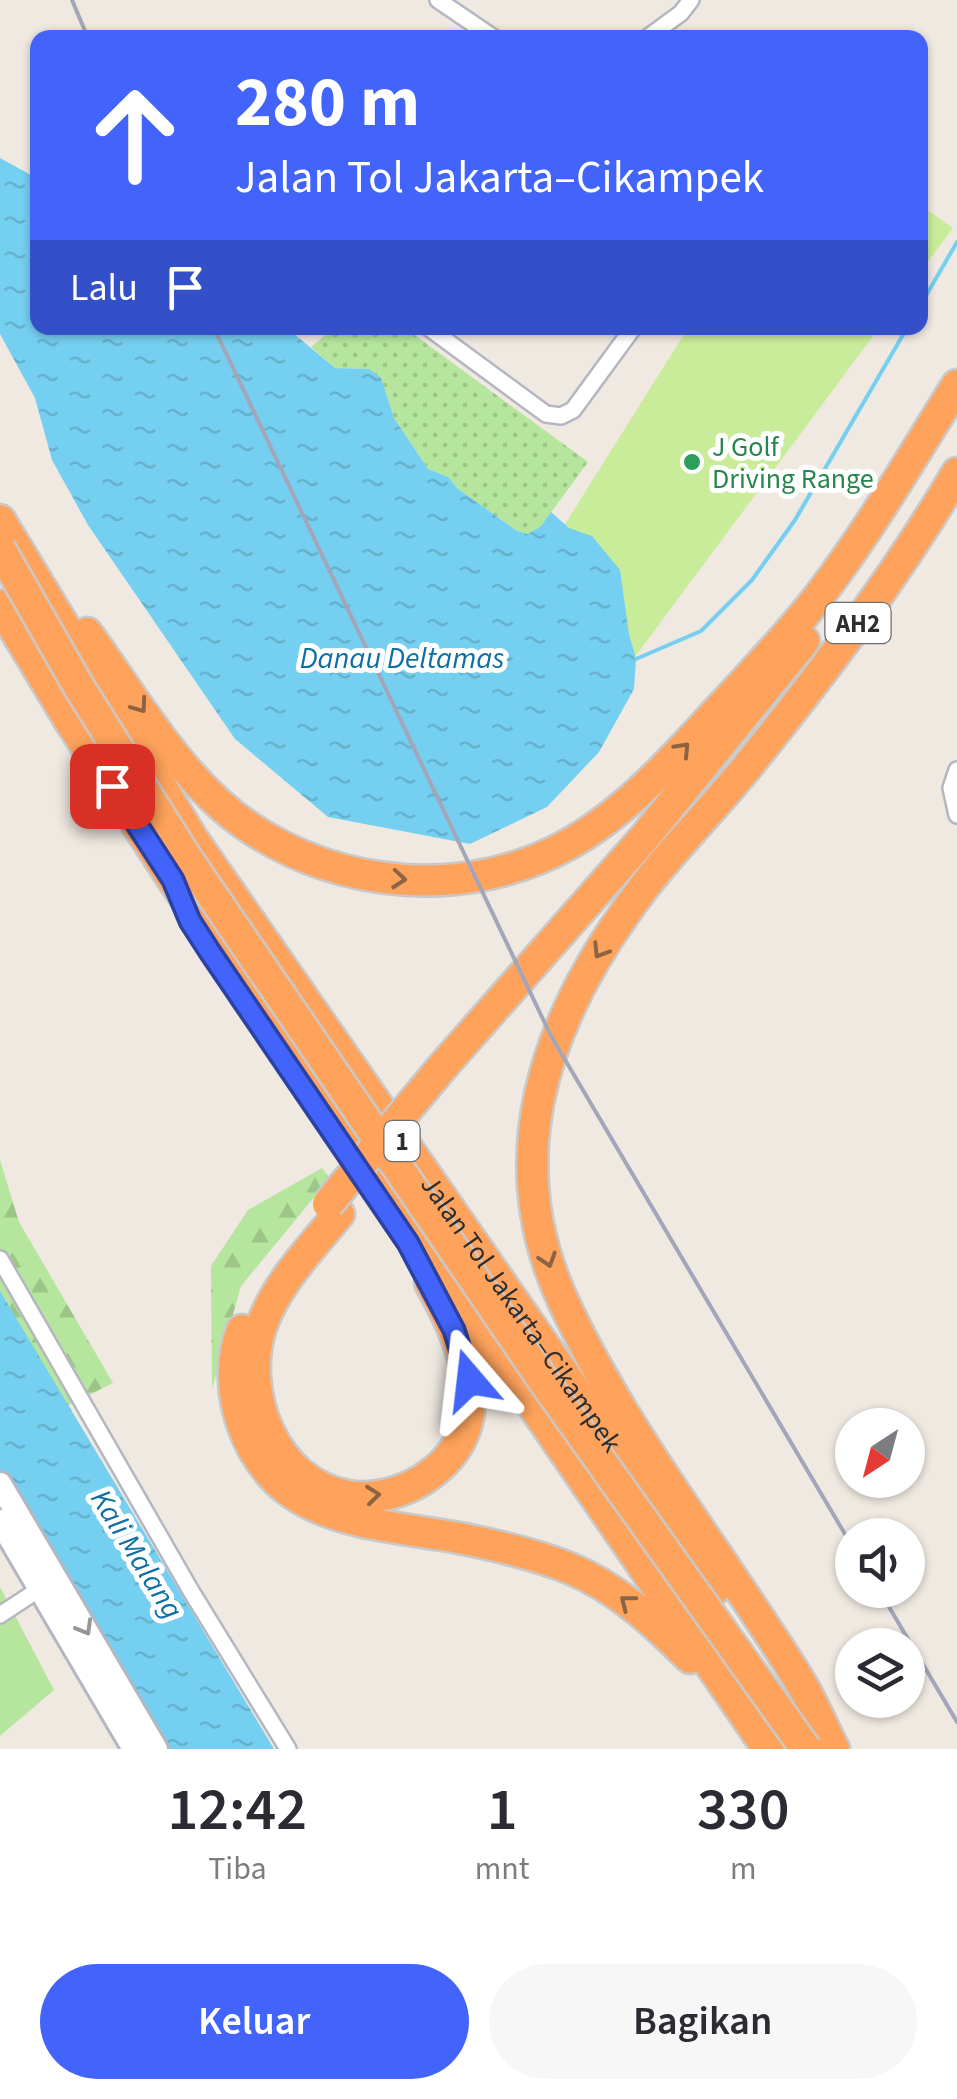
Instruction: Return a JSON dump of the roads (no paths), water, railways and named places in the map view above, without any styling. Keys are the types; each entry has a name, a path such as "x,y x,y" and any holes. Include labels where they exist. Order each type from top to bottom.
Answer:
{"highway":[{"path":"0,517 183,764 232,815 289,850 332,868 402,880 472,878 524,865 566,846 608,818 656,776 816,600 957,385"},
{"path":"773,1748 671,1639 630,1603 590,1577 513,1551 339,1518 290,1491 258,1458 242,1425 234,1387 239,1336 268,1282 450,1072 787,664 957,418"},
{"name":"AH2","path":"742,761 957,450"},
{"name":"AH2","path":"742,761 838,652 957,472"},
{"name":"Jalan Tol Jakarta–Cikampek","path":"0,517 192,838 825,1749"},
{"name":"1","path":"0,549 79,687 186,857 545,1383 806,1749"},
{"name":"1","path":"0,571 78,708 773,1748"},
{"name":"Jalan Tol Jakarta–Cikampek","path":"0,606 173,880 773,1748"},
{"path":"450,1072 742,761"},
{"path":"742,761 626,910 574,998 550,1053 534,1112 532,1185 550,1268 578,1331 657,1466 798,1677 834,1749"},
{"path":"173,880 190,921 270,1045 408,1243 462,1350 471,1401 462,1435 425,1478 388,1495 337,1494 294,1467 264,1423 256,1388 257,1344 270,1306 334,1209"}],"main road":[{"path":"0,1484 134,1749"},
{"path":"0,1521 48,1584 156,1749"}],"street":[{"path":"438,0 482,30"},
{"path":"658,30 691,0"},
{"path":"438,335 546,414 561,416 574,410 627,335"},
{"path":"957,770 951,788 957,815"},
{"path":"0,1258 190,1591 288,1749"},
{"path":"0,1614 48,1584"}],"water":[{"name":"Danau Deltamas","path":"0,158 30,174 30,335 295,335 335,368 369,369 381,378 394,418 428,469 448,477 457,488 517,531 528,534 541,526 551,512 569,528 592,536 620,570 636,659 634,689 599,752 547,807 470,844 328,817 235,739 88,525 52,460 35,398 0,334"},
{"name":"Kali Malang","path":"0,1291 274,1749 163,1749 0,1484"}],"waterway":[{"path":"928,292 957,242"},
{"path":"636,659 701,631 752,580 795,520 903,335"}],"railway":[{"path":"72,0 85,30"},
{"path":"217,335 551,1036 835,1518"},
{"path":"890,1608 957,1722"}],"place":[{"name":"J Golf Driving Range","path":"692,462"}]}
